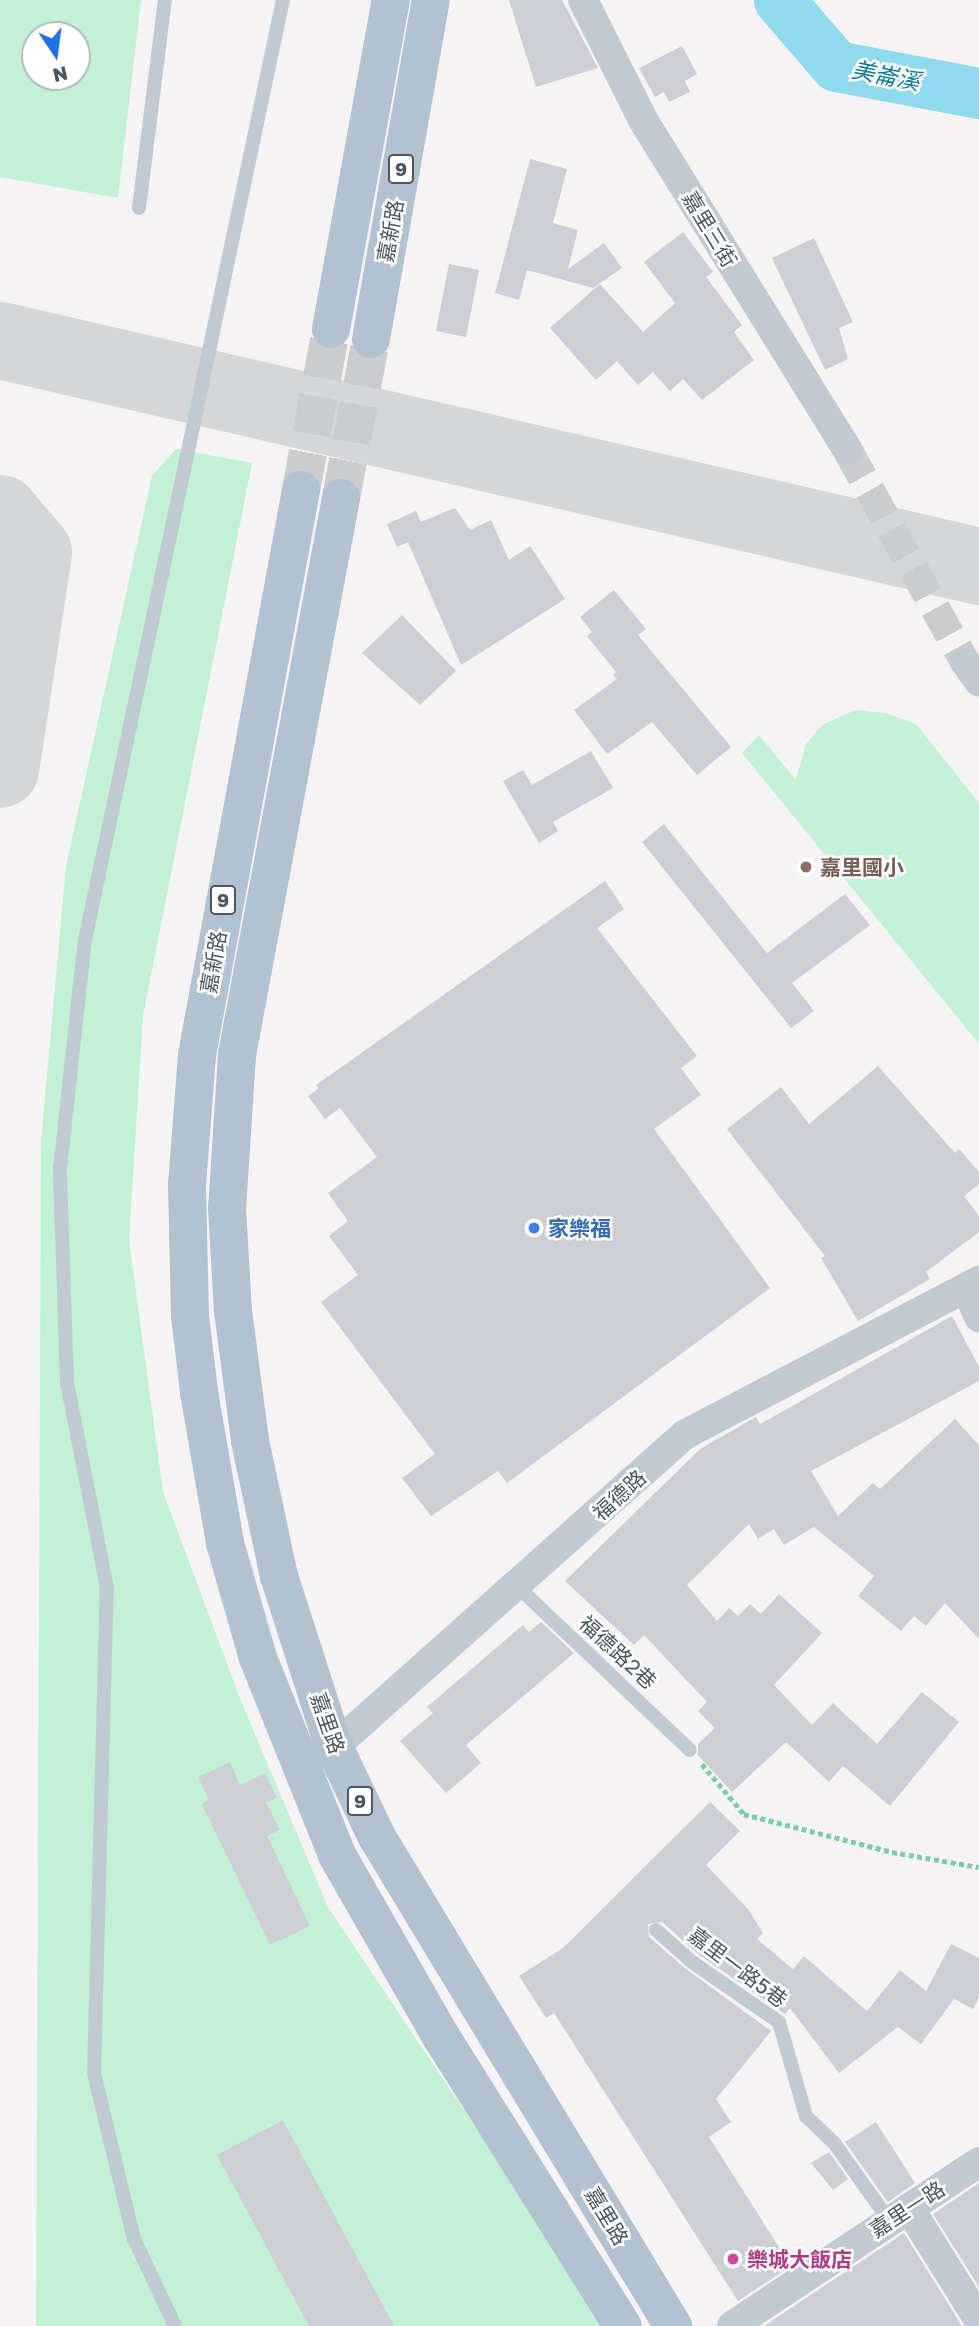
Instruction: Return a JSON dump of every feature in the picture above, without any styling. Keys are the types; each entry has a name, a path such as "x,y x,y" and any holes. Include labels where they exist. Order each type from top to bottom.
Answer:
{"main road":[{"name":"嘉新路","path":"331,329 391,0"},
{"name":"嘉新路","path":"371,339 431,0"},
{"name":"嘉新路","path":"190,1316 187,1185 197,1055 301,490"},
{"name":"嘉新路","path":"227,1208 237,1055 341,498"},
{"name":"嘉里路","path":"227,1208 233,1311 250,1441 279,1576 334,1747 377,1837 673,2326"},
{"name":"嘉里路","path":"190,1316 225,1543 258,1658 295,1759 337,1855 381,1933 623,2326"}],"street":[{"name":"嘉里三街","path":"583,0 643,120 848,451"},
{"name":"福德路","path":"295,1759 334,1747 684,1435 973,1285"},
{"path":"973,1285 979,1317"},
{"name":"嘉里一路","path":"732,2326 979,2162"},
{"path":"899,2214 979,2320"}],"lane":[{"path":"139,208 165,0"},
{"path":"175,2326 134,2239 94,2074 107,1588 67,1383 60,1169 85,940 283,0"},
{"name":"福德路2巷","path":"517,1586 690,1750"},
{"name":"嘉里一路5巷","path":"656,1930 692,1962 779,2022 806,2116 899,2214"}],"path":[{"path":"690,1750 744,1814 892,1852 979,1867"}],"green space":[{"path":"0,0 141,0 118,198 0,177"},
{"path":"176,449 252,463 143,1016 129,1240 163,1492 241,1701 328,1907 608,2326 36,2326 41,1141 66,866 152,476"},
{"path":"855,710 885,713 916,724 979,803 979,1044 742,753 759,735 796,780 806,744 822,725"}],"building":[{"path":"509,0 562,0 598,68 536,87"},
{"path":"682,46 697,74 685,81 690,92 669,102 664,92 655,97 639,68"},
{"path":"530,159 567,169 553,223 578,230 568,269 604,243 622,268 593,288 527,270 519,300 495,293"},
{"path":"683,232 713,272 706,277 742,325 734,332 754,360 702,400 683,379 670,391 653,372 638,385 617,361 596,380 550,328 600,284 643,332 675,303 644,262"},
{"path":"814,238 853,322 839,328 848,359 825,370 772,258"},
{"path":"449,264 479,270 466,337 436,331"},
{"path":"455,508 470,530 491,520 509,560 530,546 565,599 461,665 408,542 397,547 387,524 416,511 421,522"},
{"path":"614,590 646,629 638,635 731,747 697,775 652,722 607,754 574,710 617,679 613,675 616,672 587,636 592,632 580,617"},
{"path":"402,615 456,671 420,705 362,653"},
{"path":"591,751 613,788 553,822 558,831 539,843 503,781 523,770 532,785"},
{"path":"664,824 767,953 845,894 870,925 792,983 814,1011 791,1028 642,842"},
{"name":"家樂福","path":"605,881 624,909 597,928 697,1056 681,1068 701,1095 654,1129 770,1288 507,1483 498,1471 431,1516 402,1478 435,1454 321,1302 358,1275 329,1236 348,1221 328,1193 377,1157 340,1108 325,1119 308,1096 319,1088 316,1085"},
{"path":"878,1066 955,1153 959,1149 979,1172 979,1184 964,1196 979,1216 979,1232 926,1272 930,1279 858,1321 821,1258 825,1256 727,1129 781,1087 809,1124"},
{"path":"952,1316 979,1367 979,1381 811,1471 838,1516 873,1483 880,1489 955,1419 979,1445 979,1639 945,1603 926,1626 914,1616 901,1631 858,1596 874,1576 814,1527 784,1545 774,1529 758,1539 749,1524 687,1585 717,1621 729,1608 738,1616 750,1604 761,1614 779,1594 822,1633 774,1685 812,1725 833,1703 877,1744 922,1692 959,1722 890,1806 843,1766 829,1782 786,1742 732,1792 698,1755 698,1744 715,1728 698,1711 707,1702 644,1635 634,1645 565,1581 700,1449 756,1417 760,1424"},
{"path":"541,1622 574,1653 466,1745 481,1763 446,1793 400,1741 433,1713 427,1707 523,1625 529,1632"},
{"path":"230,1762 240,1785 265,1773 277,1798 266,1803 280,1830 267,1836 310,1926 270,1945 202,1804 209,1800 198,1777"},
{"path":"710,1802 740,1831 706,1865 748,1909 763,1933 757,1939 793,1969 804,1956 867,2011 900,1970 926,1991 951,1944 979,1958 979,1997 973,2009 954,1999 921,2044 898,2027 839,2073 790,2008 785,2014 698,1954 662,1922 648,1924 649,1937 686,1969 771,2031 716,2099 731,2122 709,2137 791,2266 738,2301 554,2013 546,2018 519,1976 563,1948"},
{"path":"283,2120 394,2326 309,2326 217,2155"},
{"path":"876,2122 915,2183 888,2202 845,2142"},
{"path":"829,2152 848,2179 833,2190 811,2163"},
{"path":"979,2183 979,2287 933,2214"},
{"path":"904,2233 962,2326 764,2326"}],"waterway":[{"name":"美崙溪","path":"779,0 836,66 979,93"}],"taxiway":[{"path":"0,340 979,566"},
{"path":"0,513 33,552 0,769"}],"tunnel":[{"path":"301,490 331,329"},
{"path":"341,498 371,339"},
{"path":"848,451 965,662"}],"place":[{"name":"嘉里國小","path":"806,867"},
{"name":"家樂福","path":"534,1228"},
{"name":"樂城大飯店","path":"733,2259"}]}
